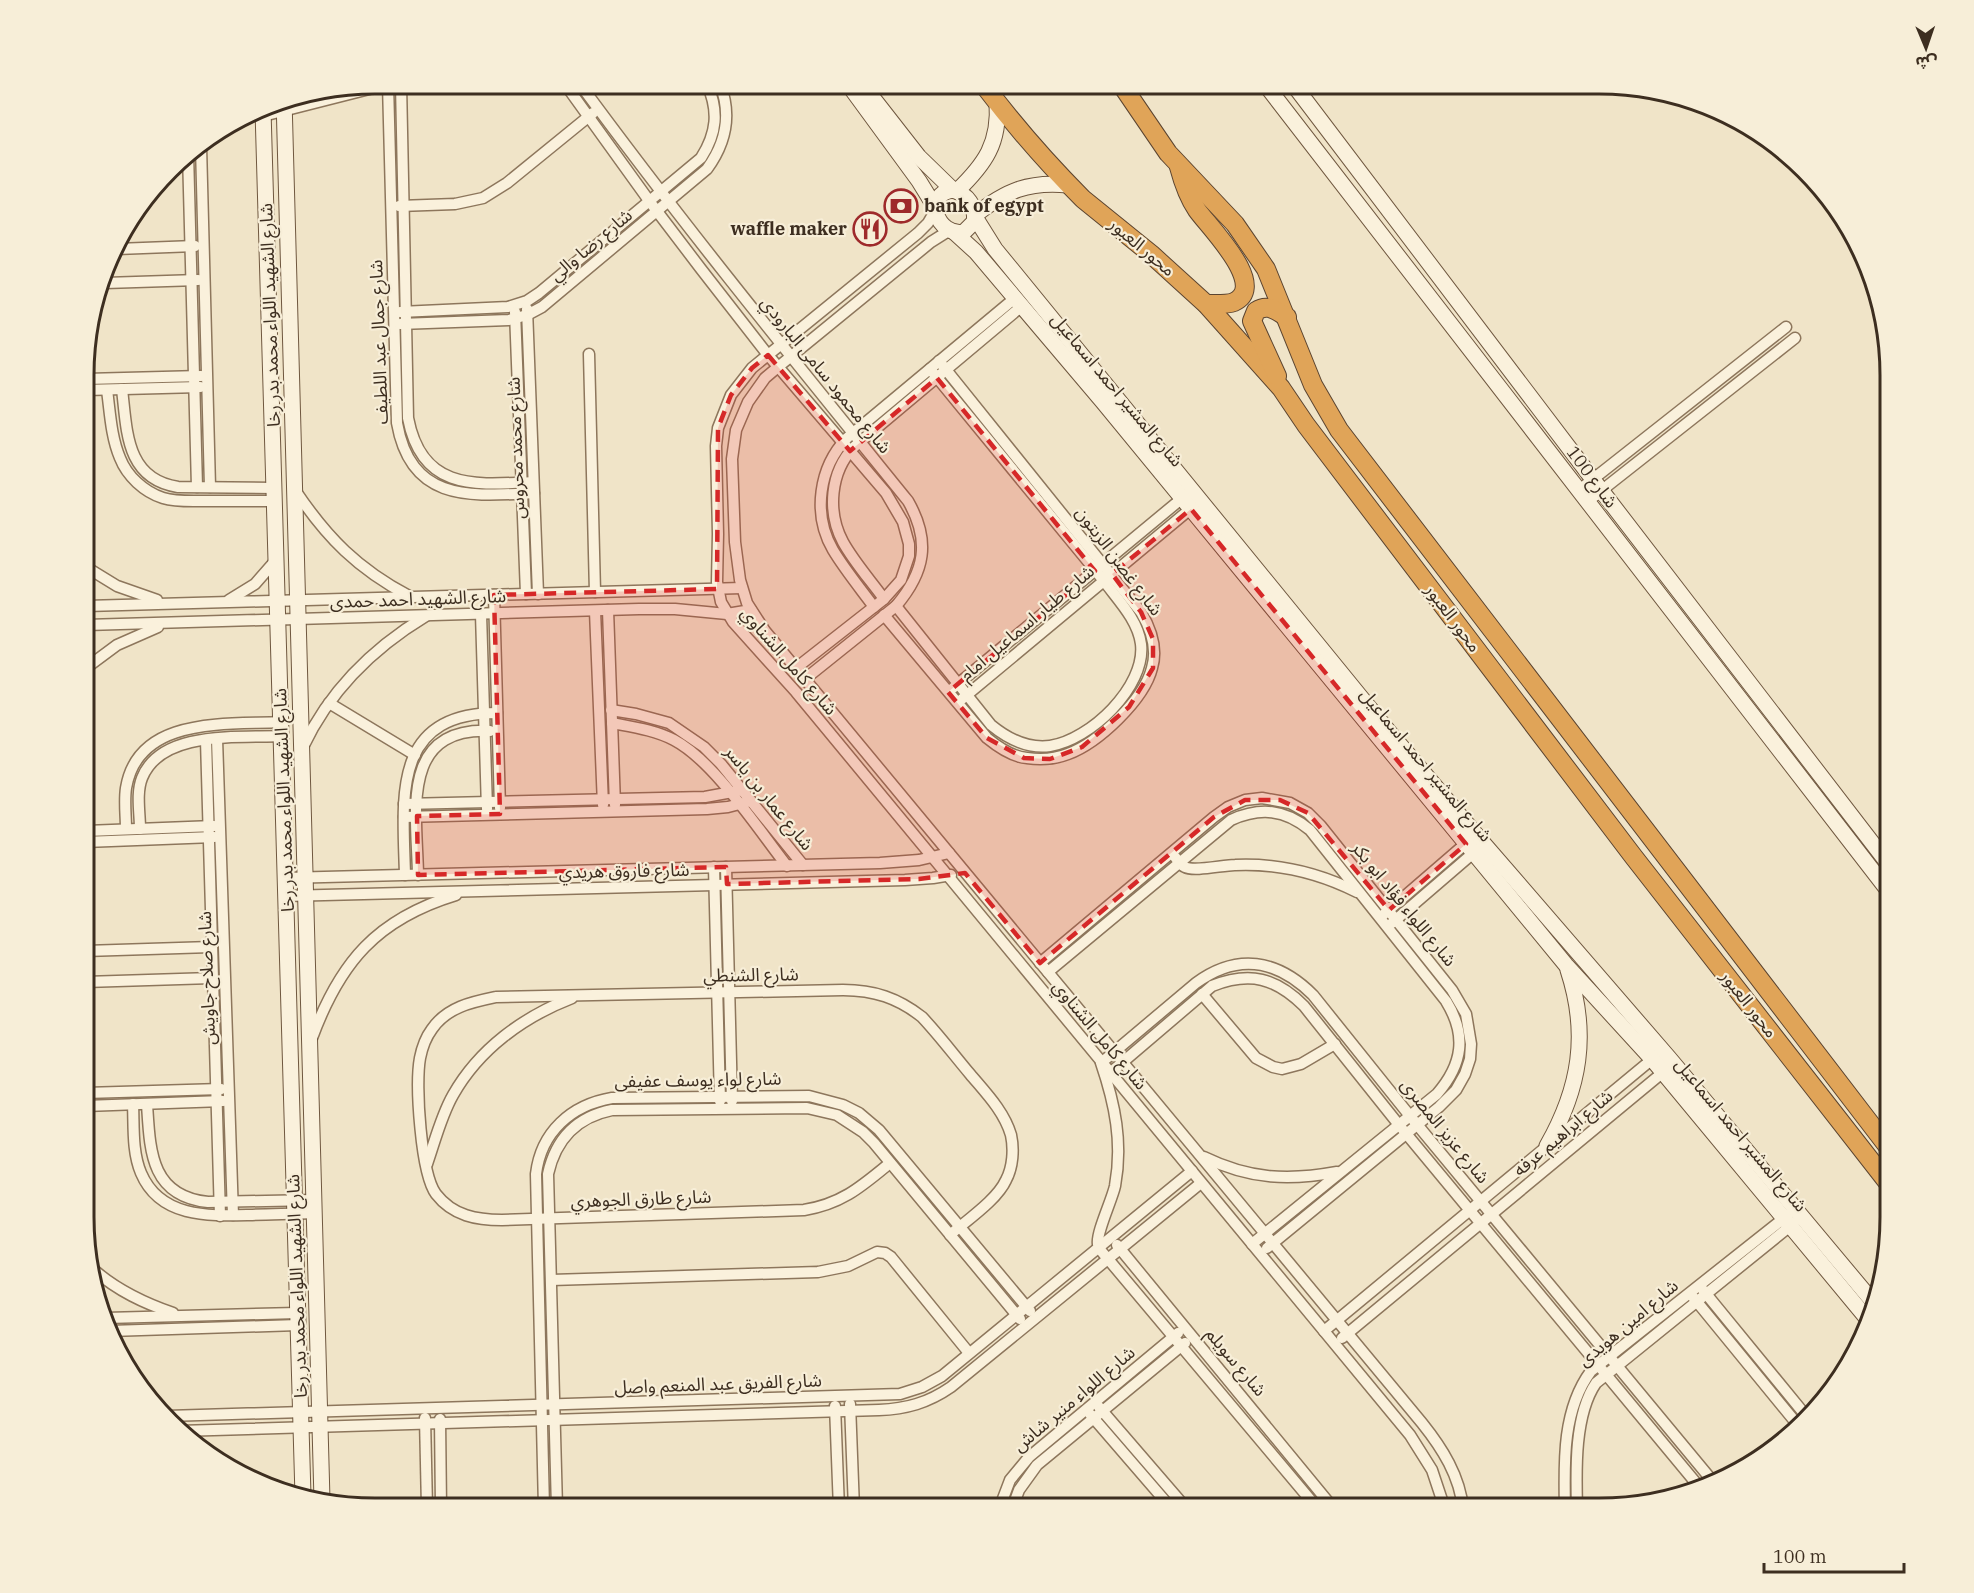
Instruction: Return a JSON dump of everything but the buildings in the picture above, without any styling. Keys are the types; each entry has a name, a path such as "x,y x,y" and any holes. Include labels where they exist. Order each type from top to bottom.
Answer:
{"highway":[{"name":"محور العبور","path":"991,94 1068,185 1180,279 1206,304 1281,388 1313,434 1633,856 1880,1172"},
{"name":"محور العبور","path":"1128,94 1158,140 1178,165 1217,203 1266,269 1313,385 1339,430 1880,1136"},
{"path":"1178,165 1182,180 1196,208 1236,261 1245,279 1242,295 1236,301 1228,304 1206,304"},
{"path":"1281,388 1252,321 1256,311 1266,307 1272,308 1287,318"}],"street":[{"name":"شارع جمال عبد اللطيف","path":"388,94 397,423 405,452 427,478 457,493 474,495 528,488"},
{"name":"شارع جمال عبد اللطيف","path":"401,94 408,418 416,445 435,468 462,482 528,488"},
{"name":"شارع محمود سامى البارودي","path":"572,94 650,202 768,355 892,502 907,533 909,556 907,569 897,585 884,599 796,668"},
{"name":"شارع محمود سامى البارودي","path":"587,94 712,260 908,501 916,516 923,548 921,564 915,580 896,606 805,679"},
{"name":"شارع رضا والي","path":"394,312 515,305 539,293 701,158 710,145 715,130 716,114 712,94"},
{"name":"شارع رضا والي","path":"394,325 515,319 542,307 707,169 723,142 727,110 723,94"},
{"path":"857,94 887,128 927,166 955,191 968,199 975,216"},
{"path":"868,94 925,189 942,225 952,231 968,230 975,216 994,201 1020,188 1043,183 1068,185"},
{"name":"شارع 100","path":"1273,94 1582,497 1871,869 1880,877"},
{"name":"شارع 100","path":"1301,94 1596,484 1880,850"},
{"path":"935,209 940,195 955,191 978,170 991,149 997,126 997,102"},
{"name":"شارع الشهيد اللواء محمد بدر رخا","path":"284,109 322,1493"},
{"path":"391,207 455,204 483,198 507,183 598,109"},
{"name":"شارع الشهيد اللواء محمد بدر رخا","path":"263,118 303,1489"},
{"path":"201,155 210,488"},
{"path":"188,166 197,488"},
{"name":"شارع كامل الشناوي","path":"935,209 928,223 918,234 780,345 740,381 723,411 718,428 716,460 718,534 716,573 718,588 728,614 740,632 796,692 1422,1452 1436,1480 1442,1498"},
{"name":"شارع المشير احمد اسماعيل","path":"975,216 995,249 1192,499"},
{"name":"شارع كامل الشناوي","path":"952,231 931,242 778,367 765,378 747,402 738,423 733,444 735,542 742,588 751,610 765,631 1436,1441 1448,1461 1461,1498"},
{"name":"شارع المشير احمد اسماعيل","path":"952,231 976,252 1192,499 1390,733 1566,965 1658,1055"},
{"path":"124,249 204,246"},
{"path":"701,269 712,260"},
{"path":"110,283 205,280"},
{"name":"شارع محمد محروس","path":"527,301 528,488 532,594"},
{"path":"884,599 844,543 837,528 833,501 834,488 852,433 942,366 1019,302"},
{"name":"شارع محمد محروس","path":"515,305 528,488"},
{"path":"1582,497 1660,426 1786,327"},
{"path":"1596,484 1668,438 1795,338"},
{"path":"589,354 595,592"},
{"name":"شارع غصن الزيتون","path":"942,366 1099,567"},
{"path":"874,607 842,563 825,533 822,518 822,486 833,456 846,447 860,442 933,373"},
{"name":"شارع غصن الزيتون","path":"884,615 987,738 1008,752 1024,758 1050,759 1066,755 1082,747 1129,707 1147,682 1153,668 1153,639 1149,625 1141,612 1108,578 933,373"},
{"path":"94,379 207,375"},
{"path":"94,390 208,387"},
{"path":"122,389 131,449 144,472 153,480 164,485 274,494"},
{"path":"107,390 120,459 137,483 149,492 178,501 274,494"},
{"path":"1660,426 1668,438"},
{"path":"294,490 327,534 345,553 381,580 412,597"},
{"name":"شارع طيار اسماعيل امام","path":"948,692 1099,567 1192,499"},
{"name":"شارع طيار اسماعيل امام","path":"957,703 1108,578 1192,499"},
{"path":"825,533 837,528"},
{"path":"222,603 240,595 255,584 276,560"},
{"path":"94,572 117,586 169,604"},
{"name":"شارع غصن الزيتون","path":"896,606 991,725 1003,735 1017,742 1033,746 1048,746 1076,736 1107,713 1135,679 1141,661 1141,642 1108,578"},
{"name":"شارع الشهيد احمد حمدى","path":"94,606 742,588"},
{"path":"494,595 500,814"},
{"name":"شارع الشهيد احمد حمدى","path":"94,625 595,610 675,609 728,614 751,610"},
{"path":"595,610 603,811"},
{"path":"608,610 615,811"},
{"path":"481,614 487,814"},
{"path":"302,750 329,703 350,677 390,639 428,615"},
{"path":"94,662 117,645 168,623"},
{"path":"1120,699 1129,707"},
{"path":"329,703 415,755"},
{"name":"شارع عمار بن ياسر","path":"612,710 657,719 679,729 715,757 803,865"},
{"path":"405,875 406,775 415,755 430,735 445,724 463,716 497,713"},
{"name":"شارع عمار بن ياسر","path":"612,723 652,731 674,740 698,757 731,794 787,866"},
{"path":"126,829 126,787 135,764 153,743 164,736 188,728 281,729"},
{"path":"188,728 190,741"},
{"path":"140,829 140,787 147,769 162,754 190,741 212,740 281,729"},
{"path":"418,875 417,804 420,773 432,750 445,740 460,733 498,731"},
{"name":"شارع صلاح جاويش","path":"212,740 221,1089 216,1102 220,1216"},
{"path":"404,804 705,797 743,790"},
{"name":"شارع اللواء فؤاد ابو بكر","path":"1040,963 1228,807 1254,799 1280,800 1299,807 1315,819 1384,914 1459,1000 1466,1014 1472,1044 1465,1074 1456,1090 1444,1103 1403,1129 1260,1254"},
{"path":"404,816 707,808 751,801"},
{"name":"شارع اللواء فؤاد ابو بكر","path":"1048,972 1231,820 1253,812 1276,812 1289,816 1310,830 1360,893 1384,914"},
{"path":"94,831 140,829 214,832"},
{"path":"94,841 214,832"},
{"name":"شارع صلاح جاويش","path":"214,832 212,978 221,1089 228,1101 233,1215"},
{"path":"1384,914 1475,844"},
{"path":"1392,924 1475,844"},
{"name":"شارع المشير احمد اسماعيل","path":"1475,844 1658,1055 1793,1217 1868,1297"},
{"name":"شارع فاروق هريدي","path":"285,878 906,862 949,853"},
{"path":"1171,853 1190,869 1237,865 1291,869 1327,879 1360,893"},
{"path":"1871,869 1880,864"},
{"path":"714,867 720,1108"},
{"path":"726,867 732,1108"},
{"name":"شارع فاروق هريدي","path":"285,896 912,880 947,876 963,870"},
{"path":"310,1044 323,1007 335,984 367,944 387,927 409,913 432,902 470,891"},
{"path":"94,951 211,947"},
{"name":"شارع عزيز المصرى","path":"1101,1063 1209,973 1227,966 1246,963 1265,965 1283,971 1299,981 1313,995 1708,1476"},
{"path":"1547,1146 1566,1107 1578,1061 1579,1017 1575,993 1566,965"},
{"name":"شارع عزيز المصرى","path":"1110,1073 1212,986 1245,977 1278,984 1304,1006 1695,1482"},
{"path":"94,982 212,978"},
{"name":"شارع الشنطي","path":"424,1147 418,1090 420,1057 424,1042 432,1029 442,1017 455,1008 496,997 860,990 893,999 922,1017 994,1103 1011,1136 1013,1151 1006,1182 996,1194 950,1235"},
{"path":"1202,994 1256,1058 1273,1067 1282,1069 1300,1065 1335,1044"},
{"path":"426,1167 452,1097 480,1057 498,1040 524,1022 551,1006 579,995"},
{"name":"شارع ابراهيم عرفه","path":"1324,1331 1658,1055"},
{"path":"1099,1247 1098,1236 1114,1187 1118,1145 1115,1112 1101,1063"},
{"name":"شارع ابراهيم عرفه","path":"1334,1344 1668,1068"},
{"path":"94,1094 221,1089"},
{"name":"شارع لواء يوسف عفيفى","path":"544,1498 536,1174 538,1160 547,1139 568,1116 587,1104 612,1098 809,1096 827,1099 859,1113 879,1131 1036,1318"},
{"path":"94,1106 228,1101"},
{"path":"133,1104 137,1161 147,1184 158,1196 178,1209 198,1215 220,1216 314,1206"},
{"path":"147,1104 152,1160 164,1181 173,1190 195,1200 294,1207"},
{"name":"شارع لواء يوسف عفيفى","path":"557,1498 549,1174 551,1160 564,1136 586,1118 612,1110 799,1107 822,1110 837,1115 863,1132 1026,1326"},
{"name":"شارع اللواء فؤاد ابو بكر","path":"1252,1244 1341,1172 1403,1129"},
{"name":"شارع طارق الجوهري","path":"424,1147 429,1182 437,1195 459,1213 488,1220 804,1210 820,1207 850,1195 890,1163"},
{"path":"1198,1154 1244,1173 1272,1178 1312,1177 1341,1172"},
{"name":"شارع الفريق عبد المنعم واصل","path":"191,1430 425,1408 850,1397 889,1395 911,1391 942,1376 1192,1171"},
{"name":"شارع الفريق عبد المنعم واصل","path":"320,1419 425,1424 836,1412 895,1409 925,1402 951,1387 1201,1183"},
{"name":"شارع المشير احمد اسماعيل","path":"1793,1217 1863,1313"},
{"name":"شارع امين هويدى","path":"1565,1498 1566,1448 1572,1413 1583,1384 1598,1365 1694,1289 1793,1217"},
{"name":"شارع امين هويدى","path":"1577,1498 1577,1462 1581,1430 1589,1394 1596,1383 1701,1298 1793,1217"},
{"name":"شارع سويلم","path":"1111,1237 1325,1498"},
{"name":"شارع سويلم","path":"1099,1247 1309,1498"},
{"path":"551,1280 818,1272 848,1266 873,1253 881,1252 891,1257 969,1353"},
{"path":"101,1276 128,1295 182,1316"},
{"path":"1694,1289 1724,1335 1793,1420"},
{"path":"1701,1298 1733,1327 1802,1411"},
{"path":"113,1318 182,1316 298,1319"},
{"path":"118,1330 298,1319"},
{"name":"شارع اللواء منير شاش","path":"1016,1498 1037,1465 1185,1327"},
{"path":"1724,1335 1733,1327"},
{"path":"1644,1328 1652,1338"},
{"name":"شارع اللواء منير شاش","path":"1099,1406 1193,1337"},
{"path":"835,1397 839,1498"},
{"path":"850,1397 854,1498"},
{"path":"1099,1406 1178,1498"},
{"path":"425,1408 427,1498"},
{"path":"439,1408 441,1498"},
{"path":"1090,1414 1163,1498"},
{"name":"شارع اللواء منير شاش","path":"1002,1498 1019,1468 1090,1414"},
{"name":"شارع الفريق عبد المنعم واصل","path":"177,1416 300,1420"}],"highlighted area":[{"path":"768,355 850,451 937,378 1095,571 948,692 987,738 1024,758 1050,759 1082,747 1129,707 1153,668 1153,639 1141,612 1112,574 1191,509 1466,844 1389,910 1308,813 1280,800 1245,800 1214,817 1040,963 965,873 919,879 727,884 726,867 418,875 417,816 500,814 494,595 717,589 718,428 731,395 752,368"}],"place":[{"name":"bank of egypt","path":"901,206"},
{"name":"waffle maker","path":"870,229"}]}
